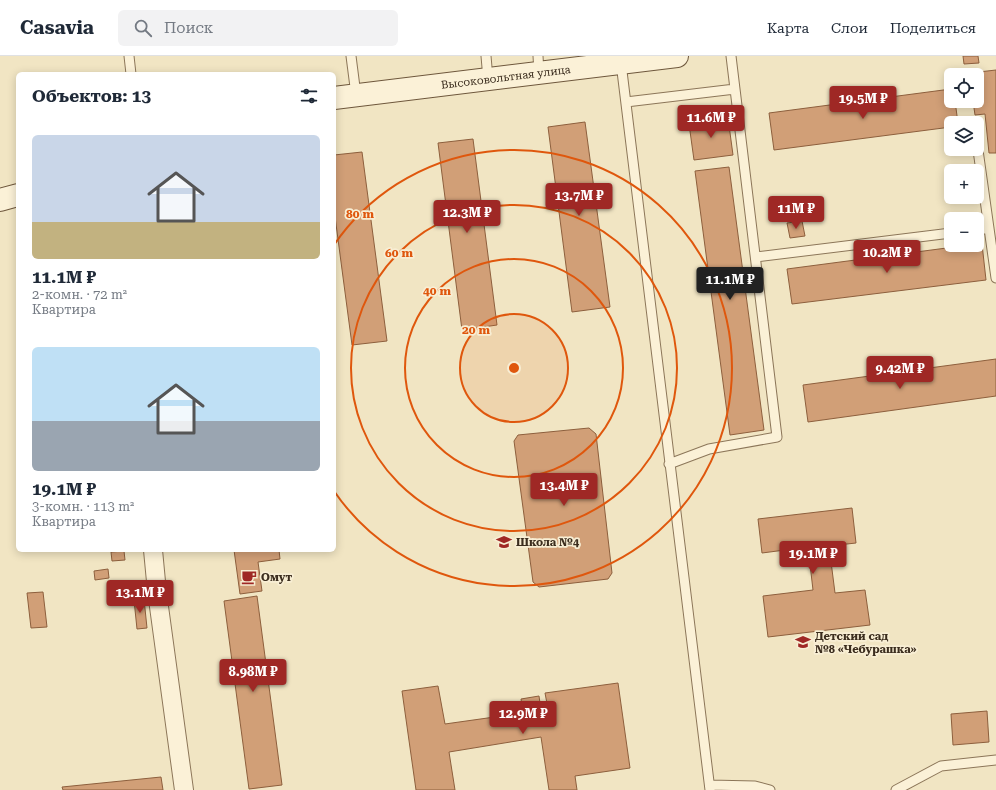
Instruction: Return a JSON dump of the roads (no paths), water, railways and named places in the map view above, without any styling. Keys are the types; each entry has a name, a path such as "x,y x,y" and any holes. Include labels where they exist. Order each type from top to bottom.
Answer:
{"main road":[{"name":"Высоковольтная улица","path":"336,98 488,79 538,64 621,63 678,56"},
{"path":"0,200 16,196"}],"street":[{"path":"153,552 157,592 184,790"}],"lane":[{"path":"129,56 131,72"},
{"path":"352,56 356,95"},
{"path":"486,56 488,79"},
{"path":"669,464 709,449 777,437 731,56"},
{"path":"621,63 669,464 710,788 755,786 770,790"},
{"path":"626,102 735,89"},
{"path":"979,156 996,278"},
{"path":"984,229 989,228"},
{"path":"756,257 944,234"},
{"path":"896,790 941,766 996,760"}],"place":[{"name":"Школа №4","path":"504,542"},
{"name":"Омут","path":"249,577"},
{"name":"Детский сад №8 «Чебурашка»","path":"803,642"}]}
